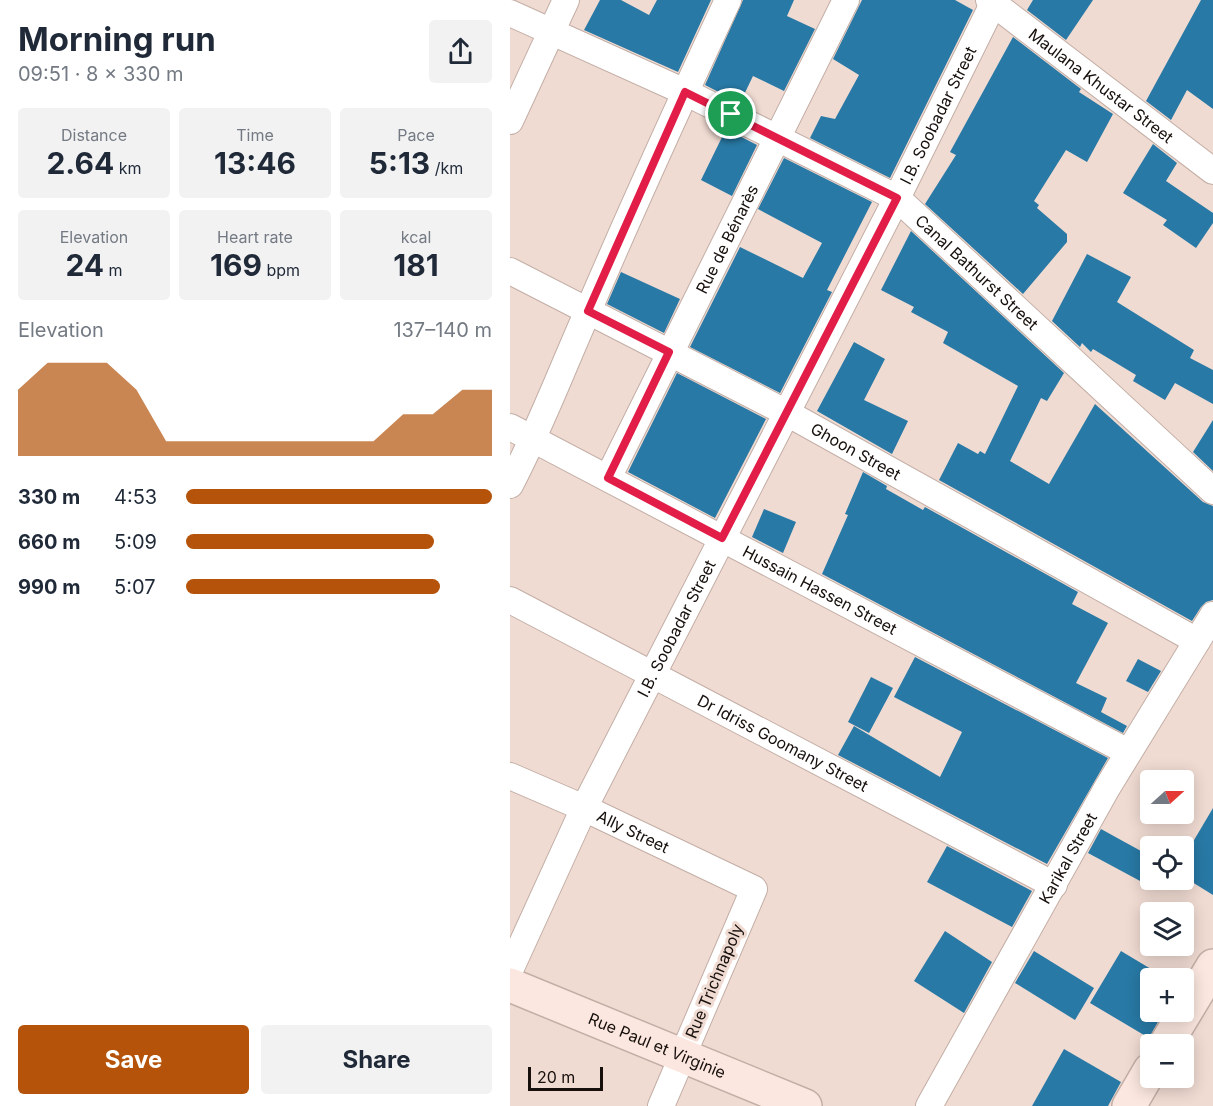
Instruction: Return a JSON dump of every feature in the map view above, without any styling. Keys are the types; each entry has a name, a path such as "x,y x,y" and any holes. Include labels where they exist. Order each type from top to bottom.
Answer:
{"street":[{"path":"510,121 566,0"},
{"path":"510,485 534,440 588,311 728,0"},
{"name":"Rue de Bénarès","path":"608,478 846,0"},
{"name":"Maulana Khustar Street","path":"992,1 1213,171"},
{"name":"I.B. Soobadar Street","path":"510,970 584,808 897,198 992,1"},
{"name":"Canal Bathurst Street","path":"510,14 685,92 897,198 1213,491"},
{"name":"Ghoon Street","path":"510,272 787,413 1197,641"},
{"name":"Hussain Hassen Street","path":"510,427 1128,752"},
{"name":"Dr Idriss Goomany Street","path":"510,600 1054,885"},
{"name":"Karikal Street","path":"929,1106 1128,752 1213,615"},
{"name":"Ally Street","path":"510,776 584,808 754,889"},
{"name":"Rue Trichnapoly","path":"661,1106 754,889"},
{"path":"1172,1034 1213,966"},
{"name":"Rue Paul et Virginie","path":"510,985 805,1106"},
{"path":"1129,1106 1140,1087"}],"building":[{"path":"600,0 621,0 649,15 657,0 711,0 678,72 584,30"},
{"path":"743,0 794,0 787,16 815,29 784,91 753,76 740,103 705,85"},
{"path":"862,0 955,0 973,10 890,178 810,138 821,116 835,119 859,75 833,59"},
{"path":"1033,0 1093,0 1066,40 1027,10"},
{"path":"1201,0 1213,0 1213,109 1187,90 1171,120 1146,101"},
{"path":"1013,37 1081,89 1079,92 1113,114 1087,162 1066,150 1034,201 1039,205 1037,208 1067,234 1067,242 1023,294 925,204 956,155 950,152"},
{"path":"726,129 757,145 732,196 701,180"},
{"path":"1153,144 1177,163 1166,181 1213,213 1213,223 1196,248 1163,225 1167,220 1123,193"},
{"path":"784,158 872,202 827,290 832,292 780,393 690,347 740,247 803,278 822,243 758,209"},
{"path":"911,231 1064,373 1047,401 1041,398 1010,461 1049,484 1095,404 1203,502 1213,506 1213,600 1201,607 1192,621 939,480 958,443 978,454 980,451 985,454 1018,386 943,343 948,332 911,312 914,307 881,290"},
{"path":"1087,254 1131,277 1117,302 1194,350 1190,358 1213,370 1213,404 1175,383 1165,400 1133,381 1136,375 1093,349 1091,352 1082,343 1080,347 1052,321"},
{"path":"621,272 680,299 664,333 607,304"},
{"path":"854,342 885,359 864,400 908,421 892,454 817,411"},
{"path":"677,373 766,419 715,518 628,472"},
{"path":"1213,420 1213,471 1193,452"},
{"path":"863,472 887,486 886,489 923,510 925,507 1078,592 1072,604 1108,623 1076,683 1107,698 1101,712 1127,726 1123,733 822,574 848,515 845,514"},
{"path":"764,509 796,522 783,553 752,537"},
{"path":"915,657 1108,758 1047,864 838,755 854,726 940,777 962,732 894,697"},
{"path":"1138,659 1161,671 1148,692 1126,681"},
{"path":"871,677 893,688 869,733 848,722"},
{"path":"1213,808 1213,895 1194,883 1194,840"},
{"path":"1101,829 1140,850 1140,881 1088,853"},
{"path":"947,846 1032,891 1012,927 927,882"},
{"path":"945,931 992,962 964,1013 914,981"},
{"path":"1034,951 1094,988 1075,1020 1015,983"},
{"path":"1121,951 1149,968 1140,968 1140,1022 1158,1022 1151,1034 1142,1034 1090,1003"},
{"path":"1064,1049 1121,1082 1108,1106 1032,1106"}],"route":[{"path":"685,92 731,114 897,198 722,538 608,478 669,352 588,311 685,92"}]}
